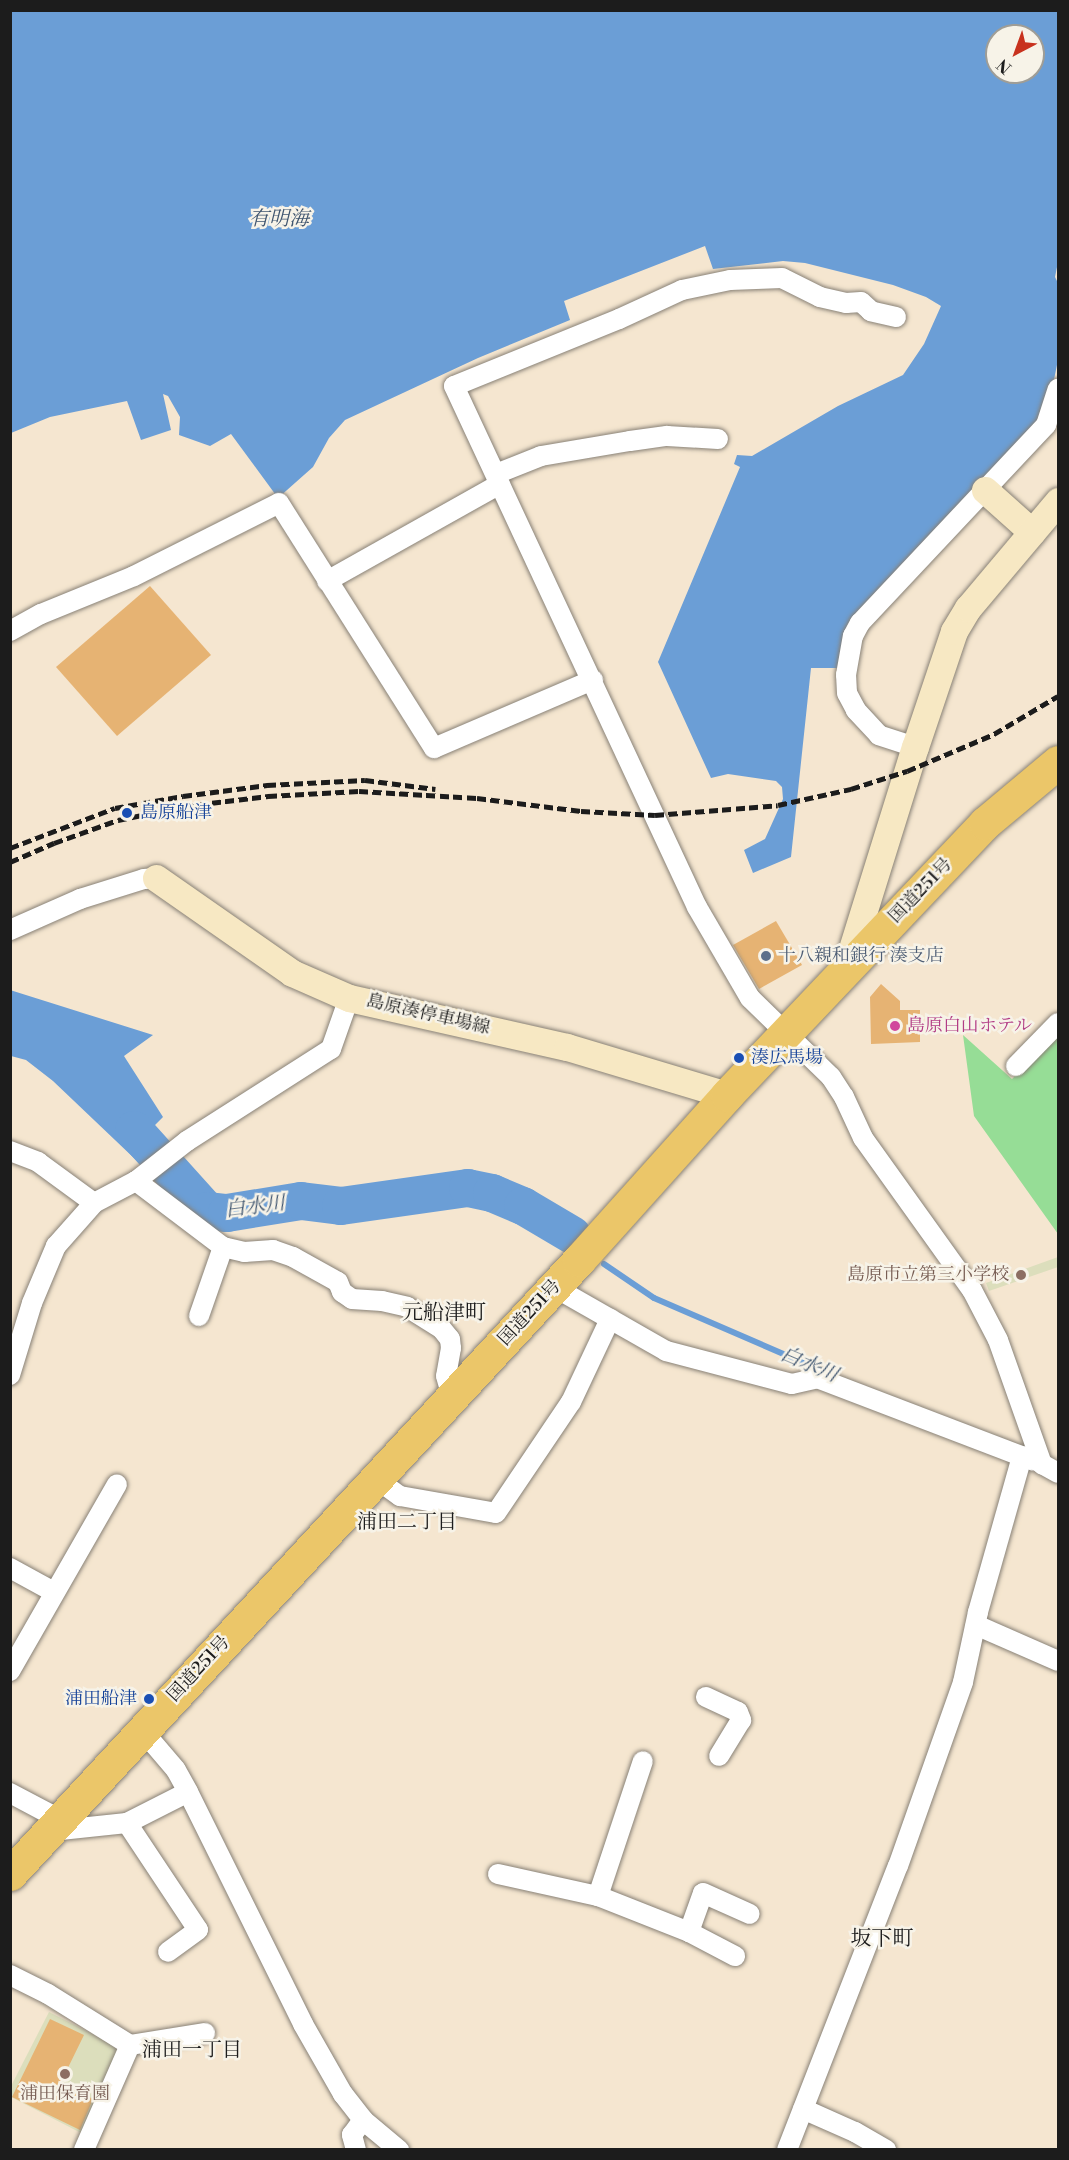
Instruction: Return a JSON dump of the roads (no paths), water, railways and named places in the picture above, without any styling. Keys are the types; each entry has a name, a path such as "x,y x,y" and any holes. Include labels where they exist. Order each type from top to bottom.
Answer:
{"highway":[{"name":"国道251号","path":"10,1874 554,1287 785,1033 985,823 1059,762"}],"main road":[{"path":"985,490 1032,532"},
{"path":"846,970 915,747 954,631 968,608 1059,501"},
{"name":"島原湊停車場線","path":"156,878 292,973 349,998 567,1047 727,1095"}],"street":[{"path":"787,2150 898,1866 963,1683 976,1625 1040,1460 998,1340 982,1306 863,1138 844,1096 831,1077 750,998 697,907 454,386 619,319 682,290 730,280 782,278 820,297 846,303 861,302 871,311 896,317"},
{"path":"915,747 879,735 856,710 848,693 846,675 853,636 860,623 1046,425 1059,389"},
{"path":"327,581 498,479 541,456 667,436 718,439"},
{"path":"10,631 41,614 134,576 279,503 434,748 593,680"},
{"path":"10,930 80,899 144,879 156,878"},
{"path":"10,1375 32,1302 56,1246 94,1203 141,1178 187,1142 331,1049 349,998"},
{"path":"1016,1066 1059,1023"},
{"path":"10,1151 38,1162 94,1203"},
{"path":"141,1178 223,1247 244,1252 273,1250 293,1257 338,1282 342,1292 352,1299 382,1301 407,1307 441,1328 450,1339 452,1348 446,1376 452,1397"},
{"path":"199,1316 223,1247"},
{"path":"554,1287 666,1351 792,1384 818,1378 1040,1460"},
{"path":"375,1478 400,1496 496,1513 571,1402 610,1319"},
{"path":"10,1671 117,1484"},
{"path":"10,1568 54,1592"},
{"path":"976,1625 1059,1661"},
{"path":"706,1696 738,1712 741,1720 719,1756"},
{"path":"142,1730 176,1770 303,2024 342,2094 363,2120 399,2150"},
{"path":"598,1896 643,1761"},
{"path":"10,1793 56,1826 127,1823 188,1792"},
{"path":"127,1823 198,1930 168,1952"},
{"path":"498,1874 598,1896 689,1932 735,1956"},
{"path":"689,1932 703,1893 750,1914"},
{"path":"10,1975 48,1994 130,2045 205,2033"},
{"path":"84,2150 130,2045"},
{"path":"803,2109 855,2132 886,2150"},
{"path":"356,2150 352,2135 363,2120"}],"water":[{"name":"有明海","path":"10,11 1058,11 1058,262 1055,277 1058,283 1058,360 1046,419 854,619 837,668 811,668 791,857 753,873 744,850 765,839 783,799 782,787 776,781 728,774 711,778 658,662 740,467 734,464 737,455 752,456 838,406 903,375 924,344 941,306 926,297 893,285 805,263 783,261 713,269 705,246 564,301 570,320 478,358 345,420 329,438 313,467 278,498 231,434 210,446 179,435 180,417 168,396 163,394 171,430 141,440 127,401 50,417 11,433"},
{"path":"10,990 153,1035 124,1056 163,1117 149,1131 161,1142 156,1147 160,1152 148,1164 139,1156 136,1160 53,1081 26,1060 11,1056"}],"waterway":[{"name":"白水川","path":"134,1130 207,1211 227,1213 301,1201 341,1206 468,1188 492,1193 523,1206 572,1235"},
{"name":"白水川","path":"604,1264 654,1298 823,1371"}],"railway":[{"path":"10,862 118,820 185,806 268,796 359,791 477,798 581,811 655,815 778,805 851,789 907,771 994,734 1058,696"},
{"path":"10,848 115,808 183,796 267,785 365,780 435,789"}],"place":[{"name":"島原船津","path":"127,813"},
{"name":"十八親和銀行 湊支店","path":"766,956"},
{"name":"島原白山ホテル","path":"895,1026"},
{"name":"湊広馬場","path":"739,1058"},
{"name":"島原市立第三小学校","path":"1021,1275"},
{"name":"浦田船津","path":"149,1699"},
{"name":"浦田保育園","path":"65,2074"}],"district":[{"name":"元船津町","path":"444,1313"},
{"name":"浦田二丁目","path":"407,1522"},
{"name":"坂下町","path":"882,1939"},
{"name":"浦田一丁目","path":"192,2050"}]}
